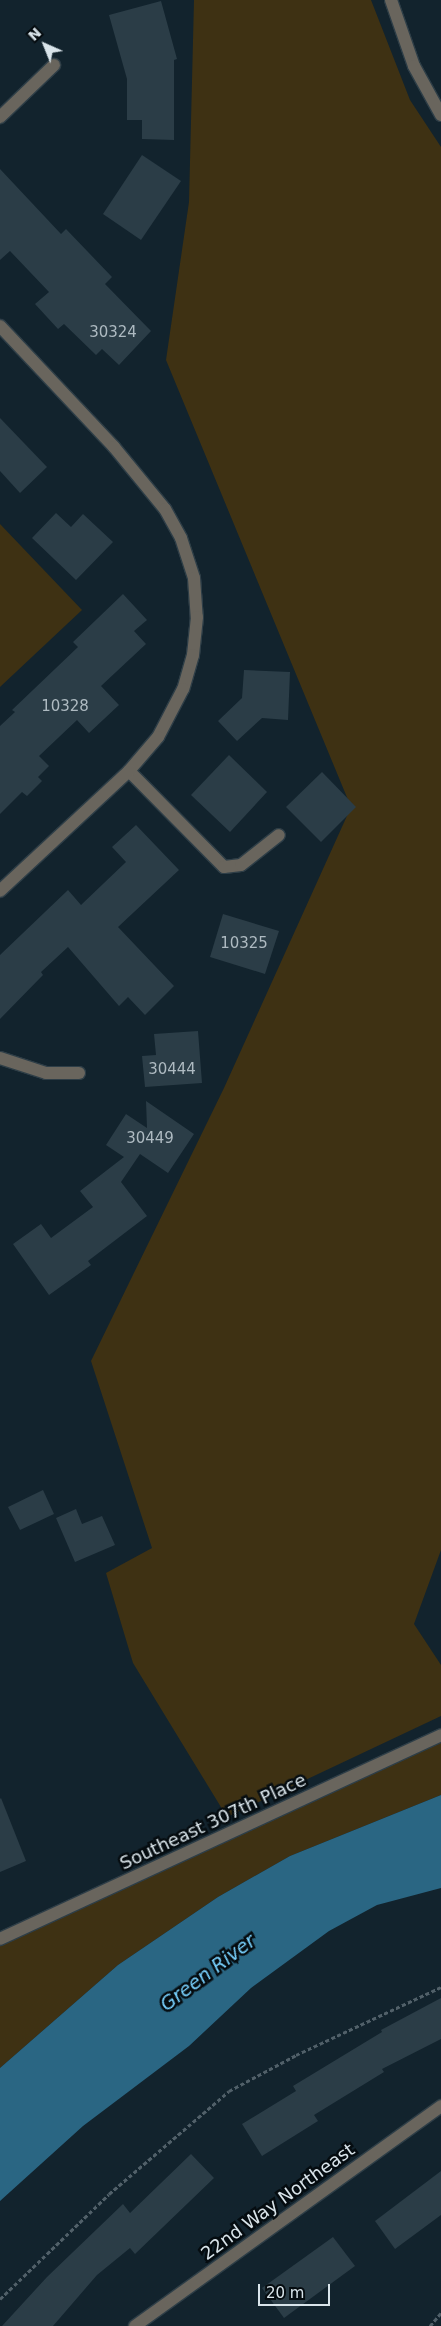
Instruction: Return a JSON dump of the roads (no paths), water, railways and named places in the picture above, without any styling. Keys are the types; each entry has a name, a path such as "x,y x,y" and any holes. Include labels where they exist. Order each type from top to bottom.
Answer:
{"street":[{"path":"391,0 414,66 431,102 441,115"},
{"path":"0,117 54,65"},
{"path":"0,326 114,447 165,509 181,538 194,578 197,618 193,655 183,690 158,737 129,771 0,891"},
{"path":"129,771 224,867 241,865 279,835"},
{"path":"0,1058 46,1073 79,1073"},
{"name":"Southeast 307th Place","path":"0,1939 441,1735"},
{"name":"22nd Way Northeast","path":"135,2326 441,2106"}],"water":[{"name":"Green River","path":"441,1795 441,1888 377,1905 329,1931 251,1988 189,2046 83,2126 0,2201 0,2068 118,1965 218,1897 290,1856"}]}
